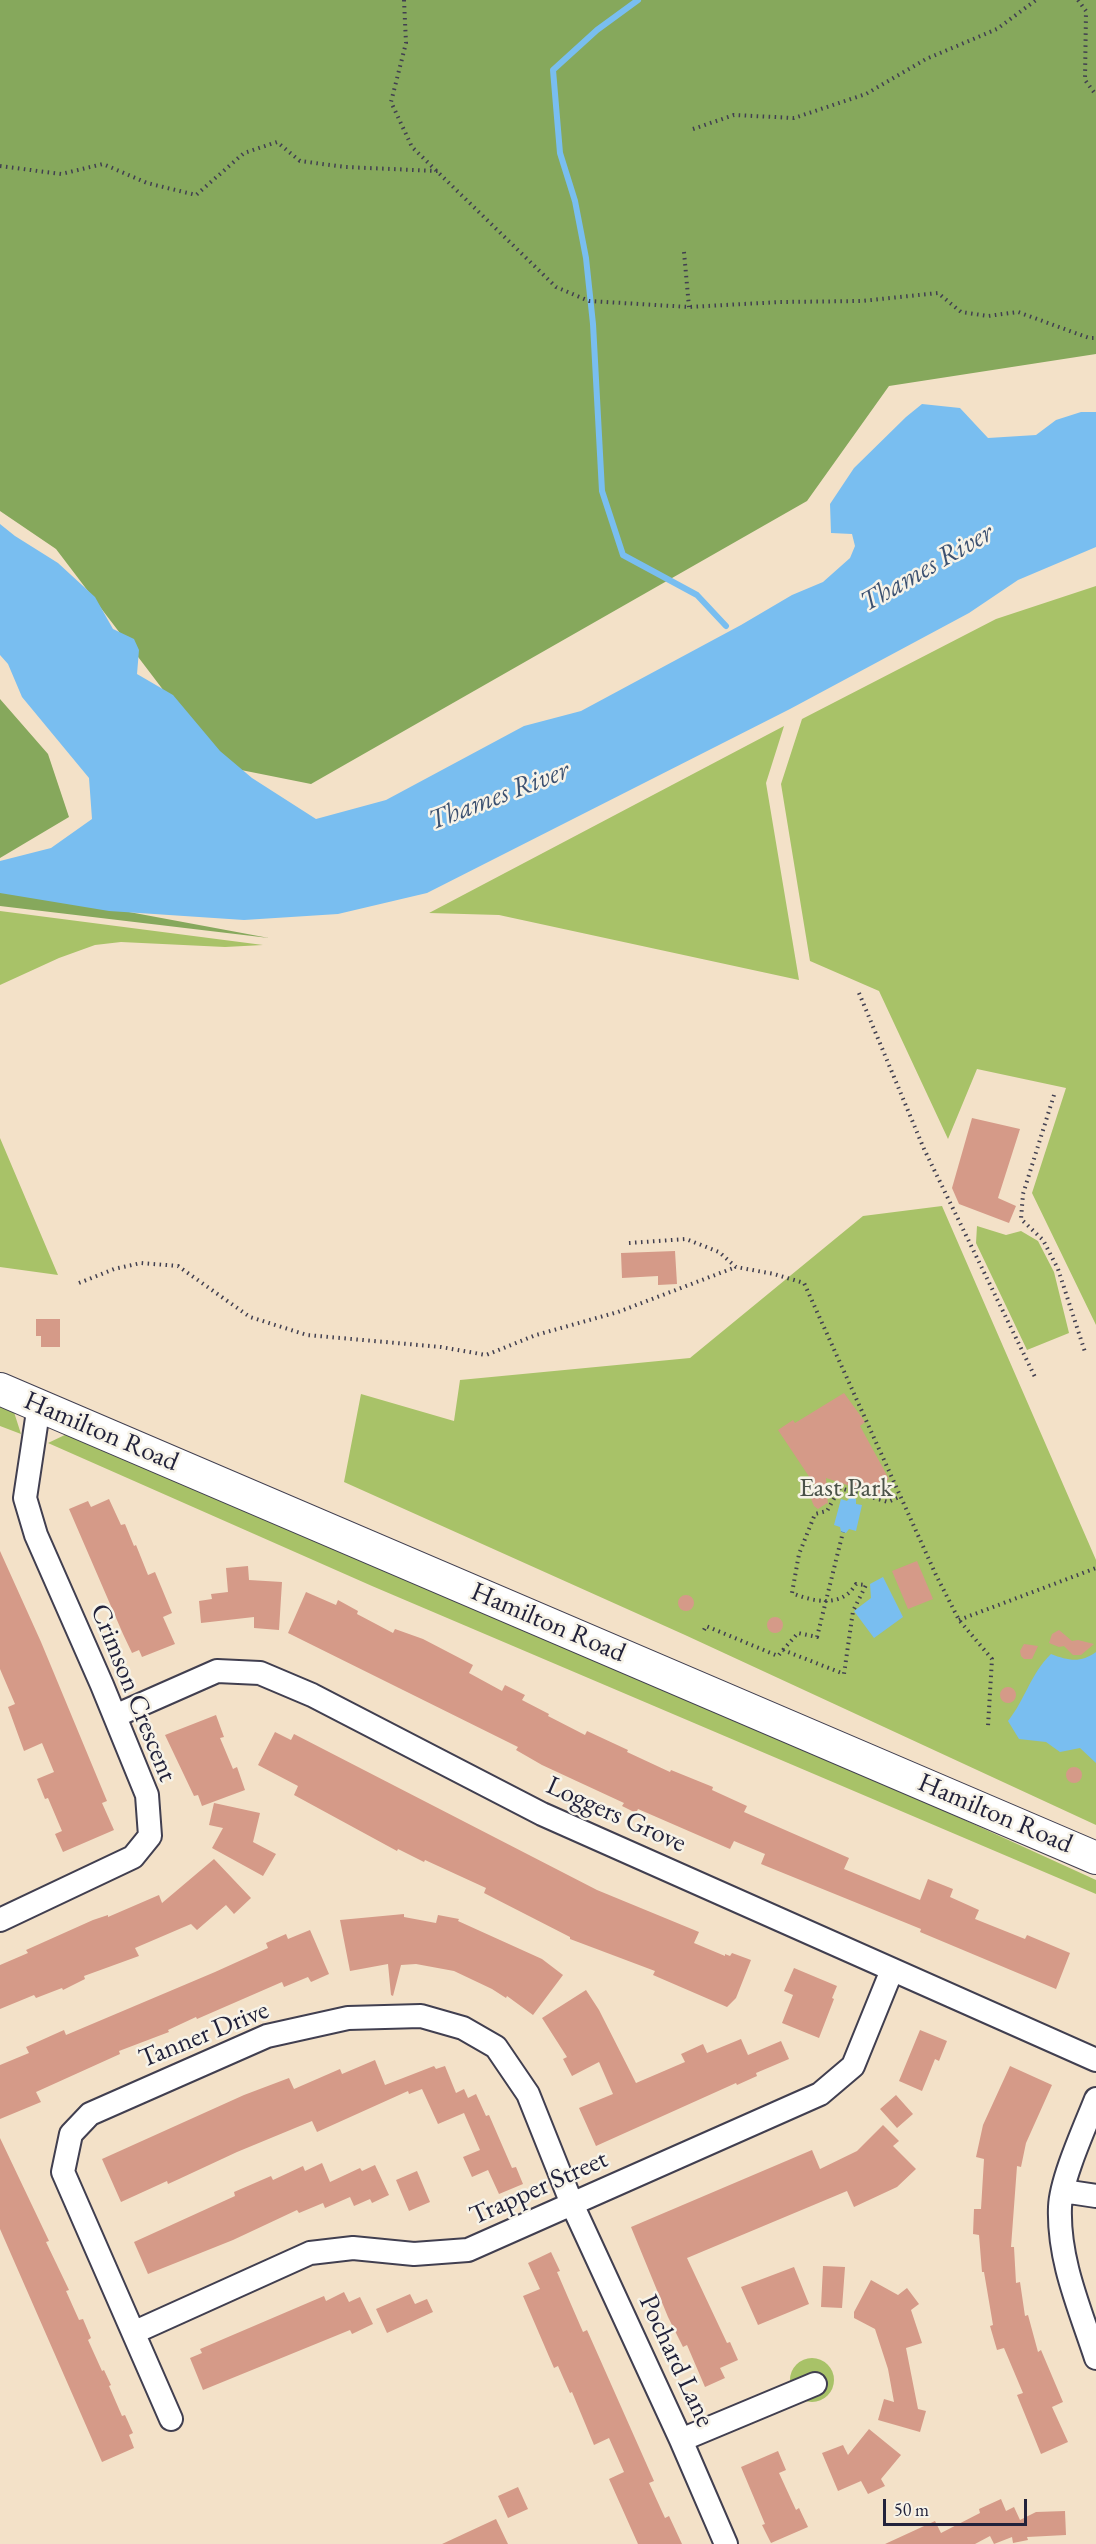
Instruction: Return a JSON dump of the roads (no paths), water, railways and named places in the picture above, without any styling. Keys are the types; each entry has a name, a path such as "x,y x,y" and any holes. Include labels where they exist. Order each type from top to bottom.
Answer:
{"main road":[{"name":"Hamilton Road","path":"0,1389 1096,1858"}],"street":[{"name":"Crimson Crescent","path":"0,1920 133,1857 150,1836 147,1795 36,1535 25,1498 39,1405"},
{"name":"Loggers Grove","path":"115,1716 217,1671 260,1673 312,1695 542,1814 1096,2060"},
{"name":"Trapper Street","path":"135,2332 310,2253 353,2248 414,2254 468,2250 820,2094 853,2066 892,1970"},
{"name":"Tanner Drive","path":"171,2419 135,2332 63,2172 71,2134 90,2114 267,2037 348,2018 421,2016 464,2028 496,2047 528,2094 572,2204"},
{"path":"1096,2099 1063,2191 1060,2206 1063,2259 1096,2358"},
{"path":"1063,2191 1096,2196"},
{"name":"Pochard Lane","path":"572,2204 681,2440 726,2544"},
{"path":"681,2440 815,2384"}],"water":[{"name":"Thames River","path":"922,404 960,408 988,438 1036,435 1056,420 1081,412 1096,412 1096,547 1018,580 969,613 790,709 427,893 338,914 244,920 109,911 0,893 0,861 51,848 92,819 89,778 22,697 8,664 0,655 0,524 58,563 95,597 113,629 134,639 139,650 137,674 173,695 220,751 252,778 316,819 386,800 524,726 581,711 792,595 823,582 850,558 855,546 852,534 831,533 830,504 854,468"},
{"path":"850,1497 856,1499 856,1504 862,1505 856,1531 849,1529 846,1533 841,1532 840,1527 834,1525 841,1499 847,1501"},
{"path":"883,1577 903,1617 874,1638 854,1611 871,1598 870,1584"},
{"path":"1096,1652 1096,1763 1080,1748 1060,1752 1046,1742 1019,1739 1008,1721 1044,1661 1051,1654 1075,1660"}],"waterway":[{"path":"638,0 597,30 553,70 560,153 575,201 586,258 593,324 602,491 623,555 697,595 726,626"}],"park label":[{"name":"East Park","path":"846,1489"}]}
